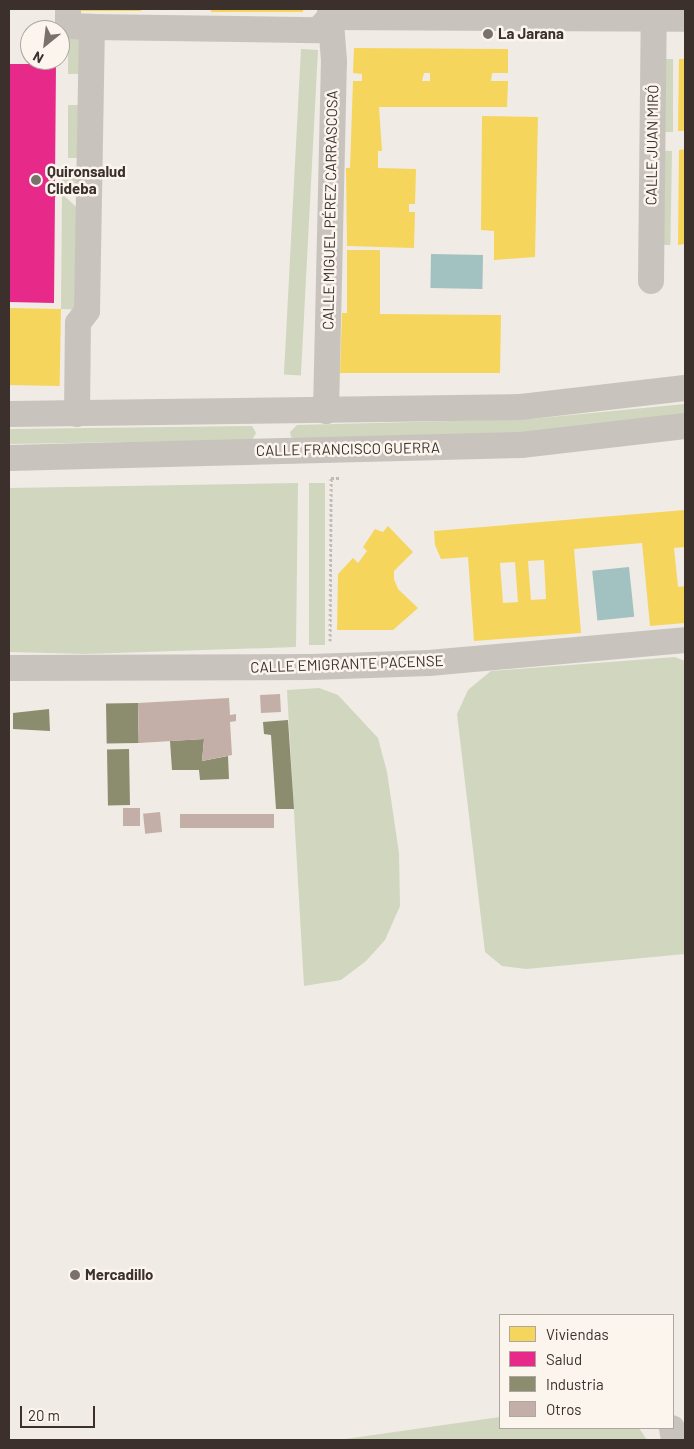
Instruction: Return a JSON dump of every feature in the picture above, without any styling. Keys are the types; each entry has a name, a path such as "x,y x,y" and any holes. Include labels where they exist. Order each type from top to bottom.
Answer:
{"street":[{"path":"68,9 68,26 92,27 318,30 330,13 654,14 685,19"},
{"name":"CALLE MIGUEL PÉREZ CARRASCOSA","path":"326,411 334,61 330,13"},
{"name":"CALLE JUAN MIRÓ","path":"651,281 654,14"},
{"path":"77,414 78,322 87,311 92,27"},
{"path":"9,414 521,408 685,388"},
{"path":"272,412 273,451"},
{"name":"CALLE FRANCISCO GUERRA","path":"9,458 521,445 685,426"},
{"name":"CALLE EMIGRANTE PACENSE","path":"9,668 330,666 550,654 685,640"}],"path":[{"path":"330,666 331,478 349,477"}],"green space":[{"path":"70,32 87,33 86,74 68,74 68,70 70,70"},
{"path":"301,49 318,50 301,375 284,375"},
{"path":"663,59 673,59 673,132 663,132"},
{"path":"68,105 86,105 86,158 68,158"},
{"path":"662,151 672,151 670,245 660,245"},
{"path":"62,176 85,176 85,205 62,185"},
{"path":"62,194 84,214 83,310 61,309"},
{"path":"685,404 685,418 531,433 299,440 291,437 290,432 297,425 530,419"},
{"path":"252,426 256,433 252,440 9,444 9,429"},
{"path":"298,483 296,647 86,654 9,652 9,488"},
{"path":"309,483 325,483 325,645 309,645"},
{"path":"675,657 685,661 685,954 526,969 502,966 485,952 457,714 468,690 491,671"},
{"path":"319,688 338,695 378,738 387,772 399,853 400,906 385,940 366,961 341,980 304,986 287,690"},
{"path":"499,1417 499,1429 640,1429 647,1440 338,1440"}],"water":[{"path":"431,254 483,255 482,289 430,288"},
{"path":"629,567 634,617 597,621 592,571"}],"building: Viviendas":[{"path":"81,9 141,9 141,11 81,11"},
{"path":"211,9 303,9 303,12 211,12"},
{"path":"354,48 508,49 508,73 492,73 491,81 508,81 507,107 379,107 382,151 378,151 378,168 416,169 415,204 409,204 409,212 415,212 414,248 347,246 346,168 350,168 353,81 362,81 362,74 353,73","holes":["424,73 430,73 430,81 422,81"]},
{"path":"679,59 685,59 685,131 678,131"},
{"path":"482,116 538,117 535,257 494,260 494,231 481,230"},
{"path":"685,149 685,244 678,245 679,150"},
{"path":"347,250 380,250 380,314 501,315 500,373 340,373 342,313 347,313"},
{"path":"9,308 61,309 60,386 9,385"},
{"path":"685,510 685,547 674,548 678,587 685,586 685,623 650,626 642,543 574,549 581,633 474,641 468,557 441,559 435,545 434,531","holes":["544,560 546,599 531,600 528,561","515,562 518,602 503,603 500,563"]},
{"path":"388,526 413,552 394,571 394,579 398,589 418,608 393,630 337,630 338,574 353,558 358,563 367,551 363,547 375,529 383,532"}],"building: Salud":[{"name":"Quironsalud Clideba","path":"9,64 20,64 20,70 56,70 55,181 62,189 55,197 54,303 9,302"}],"building: Industria":[{"path":"138,703 139,743 107,744 106,704"},
{"path":"49,709 50,731 13,729 13,713"},
{"path":"288,720 294,809 276,809 271,735 264,734 263,722"},
{"path":"204,739 202,761 228,756 229,779 200,780 199,770 172,770 170,741"},
{"path":"107,749 129,749 130,805 108,805"}],"building: Otros":[{"path":"280,694 281,712 261,713 260,695"},
{"path":"229,698 230,715 236,714 236,721 230,722 232,755 202,761 204,739 139,743 138,703"},
{"path":"123,808 140,808 140,826 123,826"},
{"path":"160,812 162,832 145,834 143,814"},
{"path":"180,814 274,814 274,828 180,828"}],"place":[{"name":"La Jarana","path":"488,34"},
{"name":"Quironsalud Clideba","path":"36,180"},
{"name":"Mercadillo","path":"75,1275"}]}
